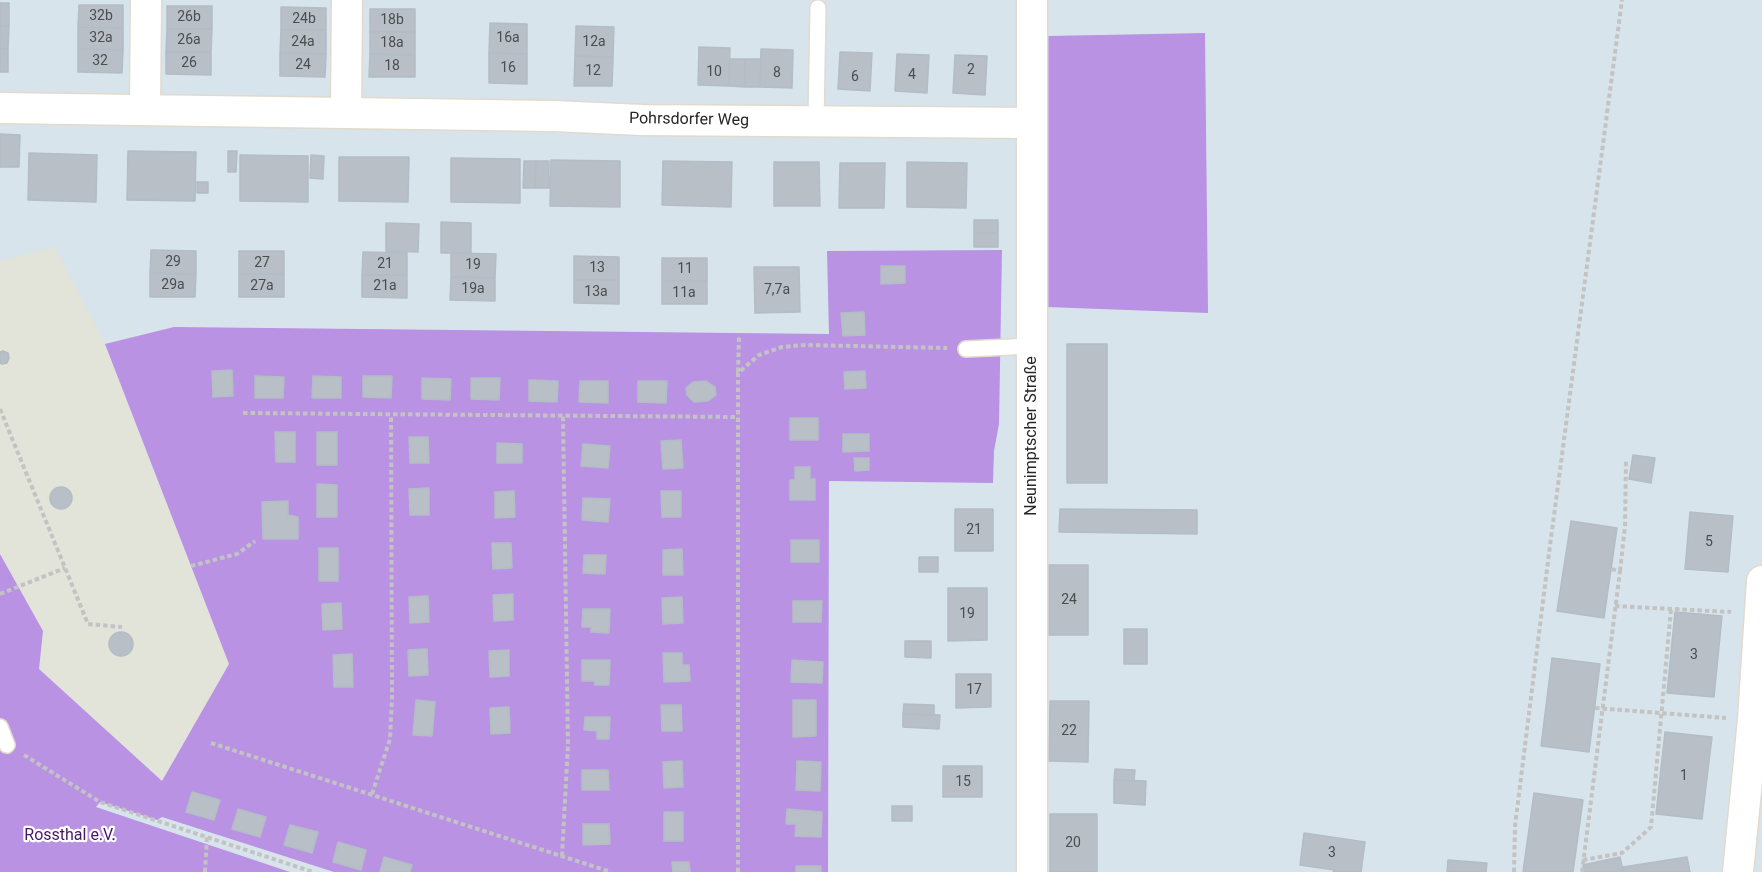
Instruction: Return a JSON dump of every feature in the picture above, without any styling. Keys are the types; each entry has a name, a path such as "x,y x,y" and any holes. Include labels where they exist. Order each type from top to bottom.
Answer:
{"street":[{"path":"145,109 146,0"},
{"path":"346,113 347,0"},
{"name":"Neunimptscher Straße","path":"1032,0 1032,872"},
{"name":"Pohrsdorfer Weg","path":"0,108 553,116 642,120 1032,123"},
{"path":"1738,872 1753,720 1762,581"}],"lane":[{"path":"816,122 818,8"},
{"path":"966,349 1032,346"},
{"path":"0,727 7,745"}],"path":[{"path":"1514,872 1515,826 1622,0"},
{"path":"738,872 736,417 739,336"},
{"path":"738,373 759,355 782,347 805,345 966,349"},
{"path":"0,409 88,624 122,627"},
{"path":"243,413 736,417"},
{"path":"372,794 390,739 391,415"},
{"path":"562,856 568,745 563,416"},
{"path":"1582,872 1625,526 1626,460"},
{"path":"191,566 237,554 255,541"},
{"path":"0,594 65,568"},
{"path":"1611,569 1620,570"},
{"path":"1615,606 1759,613"},
{"path":"1583,860 1622,853 1651,827 1671,609"},
{"path":"1595,708 1753,720"},
{"path":"211,743 611,872"},
{"path":"7,745 100,802 314,872"},
{"path":"205,872 207,837"}],"shaded area":[{"path":"55,247 105,344 229,664 162,782 0,723 0,261"}],"green space":[{"path":"1205,33 1208,313 1047,307 1048,36"},
{"name":"Rossthal e.V.","path":"1002,250 999,424 994,451 993,483 829,481 828,872 334,872 162,817 157,820 100,802 96,807 290,872 0,872 0,554 43,631 39,669 162,781 229,664 105,344 174,327 829,334 827,251"}],"building":[{"path":"0,3 9,3 9,26 0,26"},
{"path":"79,5 123,5 123,28 78,27"},
{"path":"167,6 212,6 212,29 167,29"},
{"path":"281,7 326,8 326,30 281,30"},
{"path":"370,9 415,9 415,32 370,32"},
{"path":"490,23 527,24 527,54 489,53"},
{"path":"0,26 9,26 8,49 0,49"},
{"path":"576,26 614,27 613,57 575,56"},
{"path":"78,27 123,28 123,50 78,49"},
{"path":"167,29 212,29 211,52 166,52"},
{"path":"281,30 326,30 326,54 280,53"},
{"path":"370,32 415,32 415,55 370,54"},
{"path":"699,47 730,48 729,86 698,85"},
{"path":"0,49 8,49 8,72 0,72"},
{"path":"78,49 123,50 122,73 78,72"},
{"path":"761,49 793,50 792,88 760,87"},
{"path":"166,52 211,52 211,75 166,74"},
{"path":"840,52 872,53 870,91 838,89"},
{"path":"280,53 326,54 325,77 280,76"},
{"path":"489,53 527,54 527,84 489,83"},
{"path":"370,54 415,55 415,77 369,77"},
{"path":"897,54 929,55 927,93 895,91"},
{"path":"955,55 987,56 985,95 953,93"},
{"path":"575,56 613,57 612,86 574,86"},
{"path":"730,59 745,59 745,87 729,86"},
{"path":"745,59 761,59 760,87 745,87"},
{"path":"0,134 20,135 19,167 0,167"},
{"path":"128,151 196,152 195,201 127,200"},
{"path":"228,151 237,151 236,172 228,172"},
{"path":"29,153 97,155 96,202 28,200"},
{"path":"240,155 308,156 308,202 240,201"},
{"path":"311,155 324,156 323,179 310,178"},
{"path":"339,157 409,157 408,202 339,201"},
{"path":"451,158 520,159 520,203 451,202"},
{"path":"551,160 620,161 620,207 550,206"},
{"path":"524,161 536,161 535,188 523,188"},
{"path":"536,161 549,161 549,188 535,188"},
{"path":"663,161 732,162 731,207 662,205"},
{"path":"774,162 819,162 820,206 774,206"},
{"path":"907,162 967,163 966,208 907,207"},
{"path":"840,163 885,163 884,208 839,208"},
{"path":"197,182 208,182 208,193 197,193"},
{"path":"974,220 998,220 998,233 974,233"},
{"path":"441,222 471,223 471,253 441,253"},
{"path":"386,223 419,224 418,252 386,251"},
{"path":"974,233 998,233 998,247 974,247"},
{"path":"151,250 196,251 196,274 150,273"},
{"path":"239,251 284,251 284,274 239,274"},
{"path":"363,252 407,253 407,275 362,275"},
{"path":"451,253 496,254 495,278 451,277"},
{"path":"574,256 619,257 619,280 574,280"},
{"path":"662,258 707,258 707,281 662,281"},
{"path":"881,266 905,266 905,283 881,284"},
{"path":"754,267 799,267 800,312 755,313"},
{"path":"150,273 196,274 195,297 150,297"},
{"path":"239,274 284,274 284,297 239,297"},
{"path":"362,275 407,275 407,298 362,297"},
{"path":"451,277 495,278 495,301 450,300"},
{"path":"574,280 619,280 619,304 574,303"},
{"path":"662,281 707,281 707,304 662,304"},
{"path":"864,312 865,335 843,336 841,313"},
{"path":"1067,344 1107,344 1107,483 1067,483"},
{"path":"0,352 8,353 9,358 7,363 2,364 0,363"},
{"path":"232,370 233,396 213,397 212,371"},
{"path":"865,371 866,388 845,389 844,372"},
{"path":"255,376 284,377 283,398 255,398"},
{"path":"313,376 341,377 341,398 312,398"},
{"path":"363,376 392,376 391,398 363,397"},
{"path":"422,378 451,379 450,400 422,399"},
{"path":"471,378 500,378 499,400 471,399"},
{"path":"529,380 558,381 557,402 529,401"},
{"path":"580,381 608,381 608,403 579,402"},
{"path":"638,381 667,381 666,403 638,402"},
{"path":"706,381 715,387 716,395 708,401 694,402 687,395 686,388 693,382"},
{"path":"790,418 818,418 818,440 790,440"},
{"path":"275,432 295,432 295,462 276,462"},
{"path":"317,432 337,432 337,465 317,465"},
{"path":"843,434 869,434 869,451 843,452"},
{"path":"409,437 428,437 429,463 410,463"},
{"path":"681,440 683,468 663,469 661,441"},
{"path":"497,443 522,444 522,463 497,463"},
{"path":"583,444 610,446 608,468 581,466"},
{"path":"1633,455 1655,458 1651,483 1629,479"},
{"path":"854,458 869,458 869,470 855,471"},
{"path":"795,467 810,467 810,479 815,479 815,500 790,500 790,480 795,480"},
{"path":"317,484 337,485 337,517 317,517"},
{"path":"57,487 65,487 72,494 72,502 65,509 57,509 50,502 50,494"},
{"path":"429,488 429,515 410,515 409,489"},
{"path":"514,491 515,517 495,518 495,492"},
{"path":"661,491 681,491 681,517 662,517"},
{"path":"583,498 610,499 608,522 582,520"},
{"path":"288,501 288,515 298,517 298,539 263,539 262,502"},
{"path":"955,509 993,509 993,551 955,551"},
{"path":"1060,509 1197,510 1197,534 1059,532"},
{"path":"1690,512 1733,516 1728,572 1685,569"},
{"path":"1571,521 1617,528 1604,618 1557,611"},
{"path":"791,540 819,540 819,562 791,562"},
{"path":"492,543 511,543 512,568 493,569"},
{"path":"319,548 338,548 338,581 319,581"},
{"path":"682,549 683,575 663,575 663,550"},
{"path":"584,555 606,555 605,574 583,573"},
{"path":"919,557 938,557 938,572 919,572"},
{"path":"1049,565 1088,565 1088,635 1049,635"},
{"path":"948,588 987,588 987,640 948,641"},
{"path":"513,594 513,620 494,621 493,595"},
{"path":"428,596 429,622 410,623 409,597"},
{"path":"682,597 683,623 663,624 662,598"},
{"path":"793,601 822,601 821,622 793,622"},
{"path":"341,603 342,629 323,630 322,604"},
{"path":"583,609 610,609 609,633 591,632 591,627 582,627"},
{"path":"1675,612 1722,616 1714,697 1667,693"},
{"path":"1124,629 1147,629 1147,664 1124,664"},
{"path":"121,632 129,636 133,644 129,652 121,656 113,652 109,644 113,636"},
{"path":"905,641 931,641 931,658 905,657"},
{"path":"427,649 428,675 409,676 408,650"},
{"path":"509,650 509,676 490,677 489,651"},
{"path":"663,653 682,653 682,665 689,665 690,681 664,682"},
{"path":"352,654 353,687 334,687 333,655"},
{"path":"1552,658 1600,664 1589,752 1541,746"},
{"path":"582,660 610,660 609,685 595,685 595,681 582,681"},
{"path":"792,660 823,662 822,683 791,682"},
{"path":"956,674 991,674 991,707 956,708"},
{"path":"416,700 435,702 432,736 413,735"},
{"path":"793,700 816,700 816,736 793,737"},
{"path":"1050,701 1089,701 1088,762 1049,761"},
{"path":"904,704 934,705 934,715 903,714"},
{"path":"661,705 681,705 682,731 662,731"},
{"path":"509,707 510,733 491,734 490,708"},
{"path":"903,714 940,715 939,729 903,727"},
{"path":"585,717 610,717 609,739 597,739 597,731 584,730"},
{"path":"1665,732 1712,737 1702,819 1656,814"},
{"path":"682,761 683,787 664,788 663,762"},
{"path":"797,761 821,762 820,791 796,790"},
{"path":"943,766 982,766 982,797 943,797"},
{"path":"1115,769 1135,770 1134,781 1114,780"},
{"path":"582,770 608,770 609,790 582,790"},
{"path":"1114,780 1146,781 1145,805 1114,803"},
{"path":"192,792 220,800 214,820 186,812"},
{"path":"1534,793 1583,800 1573,872 1523,872"},
{"path":"892,806 912,806 912,821 892,821"},
{"path":"238,809 266,817 260,837 232,829"},
{"path":"787,809 822,812 821,837 795,836 796,824 786,824"},
{"path":"664,812 683,812 683,841 664,841"},
{"path":"1050,814 1097,814 1097,872 1050,872"},
{"path":"583,824 609,824 610,844 583,845"},
{"path":"290,825 318,832 312,853 284,845"},
{"path":"1304,833 1365,842 1361,872 1333,872 1334,870 1300,865"},
{"path":"338,842 366,850 361,870 333,862"},
{"path":"384,857 412,865 410,872 380,872"},
{"path":"1620,857 1623,872 1584,872 1583,865"},
{"path":"1687,857 1690,872 1624,872 1623,867"},
{"path":"1448,860 1487,863 1486,872 1447,872"},
{"path":"672,862 689,862 690,872 673,872"},
{"path":"796,866 821,866 821,872 796,872"}]}
